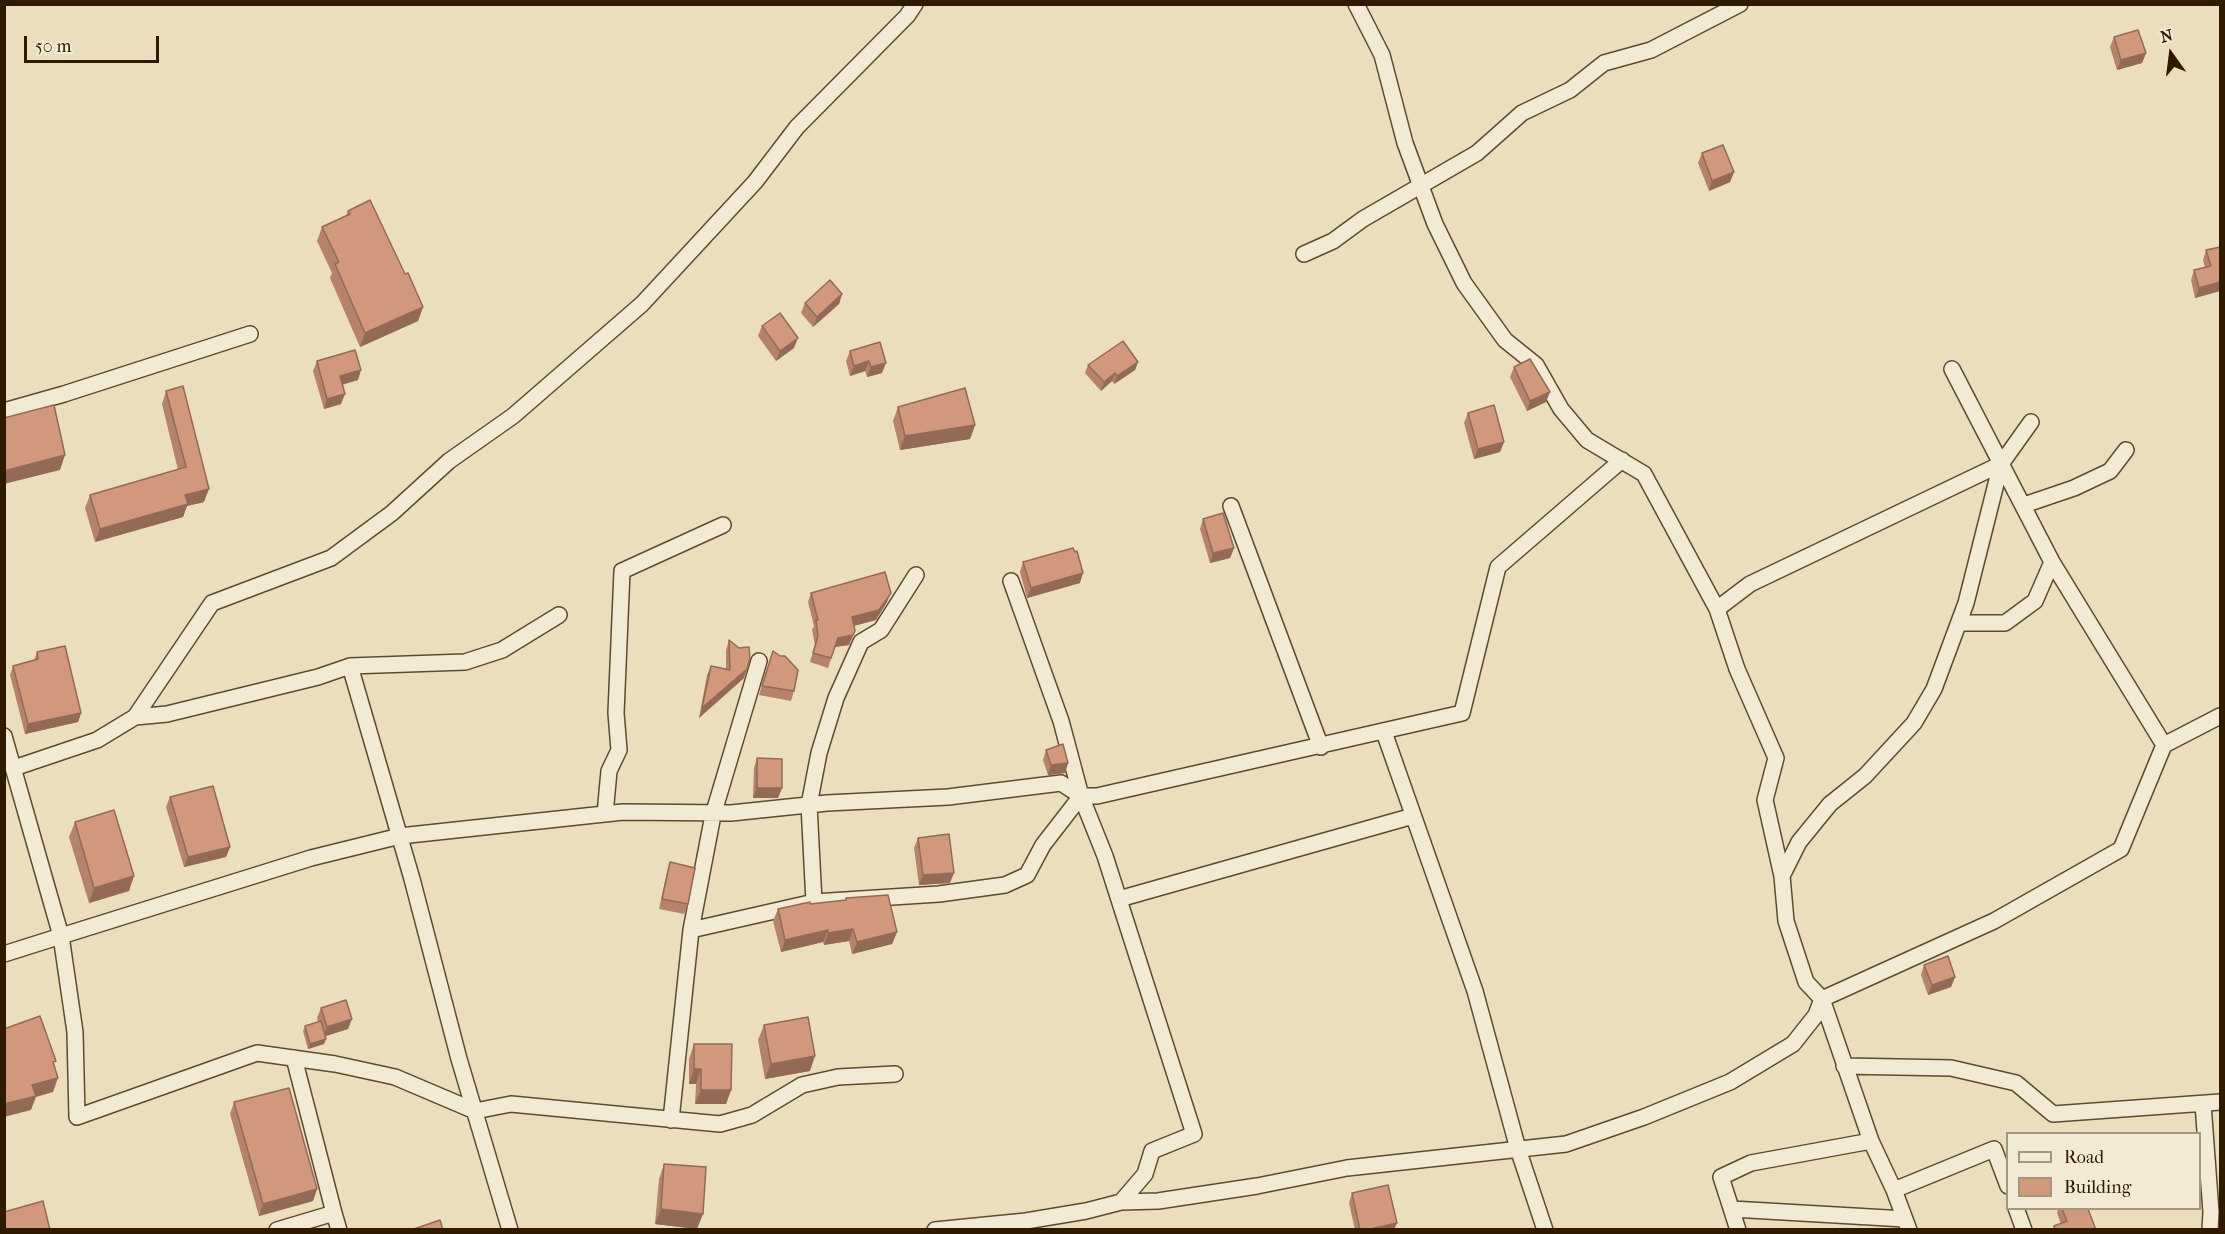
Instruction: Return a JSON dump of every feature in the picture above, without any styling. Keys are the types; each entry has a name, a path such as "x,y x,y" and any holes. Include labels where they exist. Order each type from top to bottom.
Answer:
{"street":[{"path":"14,768 97,740 135,717 212,603 332,558 392,513 449,461 513,416 642,304 755,182 797,127 907,16 915,4"},
{"path":"1356,4 1382,55 1405,143 1420,185 1435,224 1464,283 1505,340 1536,365 1561,408 1587,440 1644,474 1717,609 1737,669 1776,758 1765,800 1782,876 1786,921 1806,982 1822,999 1871,1141 1907,1224 1732,1209"},
{"path":"1304,254 1333,241 1420,185 1477,153 1522,113 1570,90 1604,63 1651,50 1740,4"},
{"path":"4,411 250,334"},
{"path":"1952,369 2052,562 2164,745"},
{"path":"1782,876 1799,842 1830,804 1865,776 1914,723 1934,689 1959,623 2001,464 2031,422"},
{"path":"2024,505 2074,488 2110,471 2126,450"},
{"path":"4,954 310,858 400,836 605,814 697,812 713,814 809,805 948,797 1061,783 1081,796 1097,796 1321,747 1462,713 1498,567 1622,460"},
{"path":"1717,609 1750,584 2001,464"},
{"path":"1231,506 1321,747"},
{"path":"605,814 609,771 619,750 616,713 622,571 723,525"},
{"path":"1959,623 2005,623 2035,601 2052,562"},
{"path":"814,902 809,805 819,753 836,698 861,642 881,630 916,575"},
{"path":"1011,581 1061,721 1081,796 1119,899 1194,1134 1152,1151 1145,1174 1121,1202"},
{"path":"135,717 167,714 318,677 350,666 465,662 502,650 559,615"},
{"path":"670,1120 691,930 713,814 759,661"},
{"path":"350,666 510,1230"},
{"path":"935,1230 1026,1221 1086,1211 1121,1202 1158,1200 1257,1186 1347,1168 1566,1144 1644,1117 1730,1082 1793,1044 1816,1016 1822,999 1994,921 2121,849 2164,745 2220,716"},
{"path":"1384,732 1475,991 1518,1149 1545,1230"},
{"path":"4,736 61,936 75,1032 77,1117 257,1053 395,1077 475,1111 511,1104 720,1124 752,1115 802,1084 838,1077 895,1074"},
{"path":"691,930 814,902 939,894 1005,885 1027,875 1044,845 1081,796"},
{"path":"1119,899 1413,816"},
{"path":"294,1058 339,1230"},
{"path":"1844,1066 1951,1068 2016,1083 2053,1114 2220,1101"},
{"path":"2203,1104 2211,1212 2210,1230"},
{"path":"1738,1230 1721,1177 1751,1163 1871,1141"},
{"path":"1894,1190 1994,1149 2006,1183"},
{"path":"2016,1210 2024,1230"},
{"path":"277,1230 334,1214"}],"building":[{"path":"2138,30 2146,53 2121,60 2114,37"},
{"path":"1723,145 1734,172 1712,181 1702,153"},
{"path":"370,200 423,307 365,333 335,264 339,262 322,227 350,214 348,211"},
{"path":"2220,247 2220,282 2199,288 2194,270 2211,266 2206,250"},
{"path":"830,280 842,294 817,317 805,303"},
{"path":"780,313 798,338 780,351 762,326"},
{"path":"1123,341 1138,362 1117,376 1115,373 1104,382 1088,365"},
{"path":"880,342 886,363 871,367 869,361 854,366 850,351"},
{"path":"355,350 361,370 340,376 345,394 327,399 317,361"},
{"path":"1530,359 1550,392 1530,401 1514,367"},
{"path":"183,386 209,489 185,495 188,504 100,529 90,495 186,467 166,391"},
{"path":"965,388 975,425 905,436 898,407"},
{"path":"54,405 65,455 4,471 4,418"},
{"path":"1494,405 1504,442 1478,449 1468,413"},
{"path":"1223,513 1234,548 1213,553 1203,519"},
{"path":"1073,548 1075,552 1077,551 1083,573 1031,588 1023,562"},
{"path":"885,572 891,593 879,610 852,617 855,631 853,635 838,638 831,658 813,653 818,636 816,620 818,620 811,593"},
{"path":"729,640 739,648 749,647 750,658 747,669 702,708 711,666 730,670"},
{"path":"65,646 81,713 28,724 13,666 38,659 37,652"},
{"path":"773,651 780,656 785,656 798,670 794,691 762,686"},
{"path":"1063,744 1068,763 1051,765 1046,750"},
{"path":"757,758 782,759 782,788 757,788"},
{"path":"213,786 230,847 188,857 170,797"},
{"path":"114,810 134,876 94,888 75,822"},
{"path":"949,834 954,873 923,875 918,838"},
{"path":"670,862 695,868 688,904 662,899"},
{"path":"888,895 897,932 857,942 853,929 828,933 828,930 785,940 778,909 810,902 810,904 846,900 846,898"},
{"path":"1948,956 1955,977 1932,985 1924,965"},
{"path":"346,1000 352,1019 327,1027 321,1008"},
{"path":"40,1016 56,1061 53,1062 58,1078 32,1085 36,1096 4,1104 4,1029"},
{"path":"808,1017 815,1056 771,1064 764,1025"},
{"path":"321,1021 326,1039 310,1044 305,1026"},
{"path":"694,1044 732,1044 731,1090 701,1090 701,1069 694,1069"},
{"path":"289,1088 317,1189 263,1204 234,1102"},
{"path":"664,1164 706,1167 703,1214 661,1209"},
{"path":"1388,1185 1397,1223 1360,1230 1352,1193"},
{"path":"43,1201 50,1230 4,1230 4,1212"},
{"path":"2062,1210 2088,1210 2096,1230 2055,1230 2054,1226 2067,1221"},
{"path":"440,1220 443,1230 411,1230"}]}
